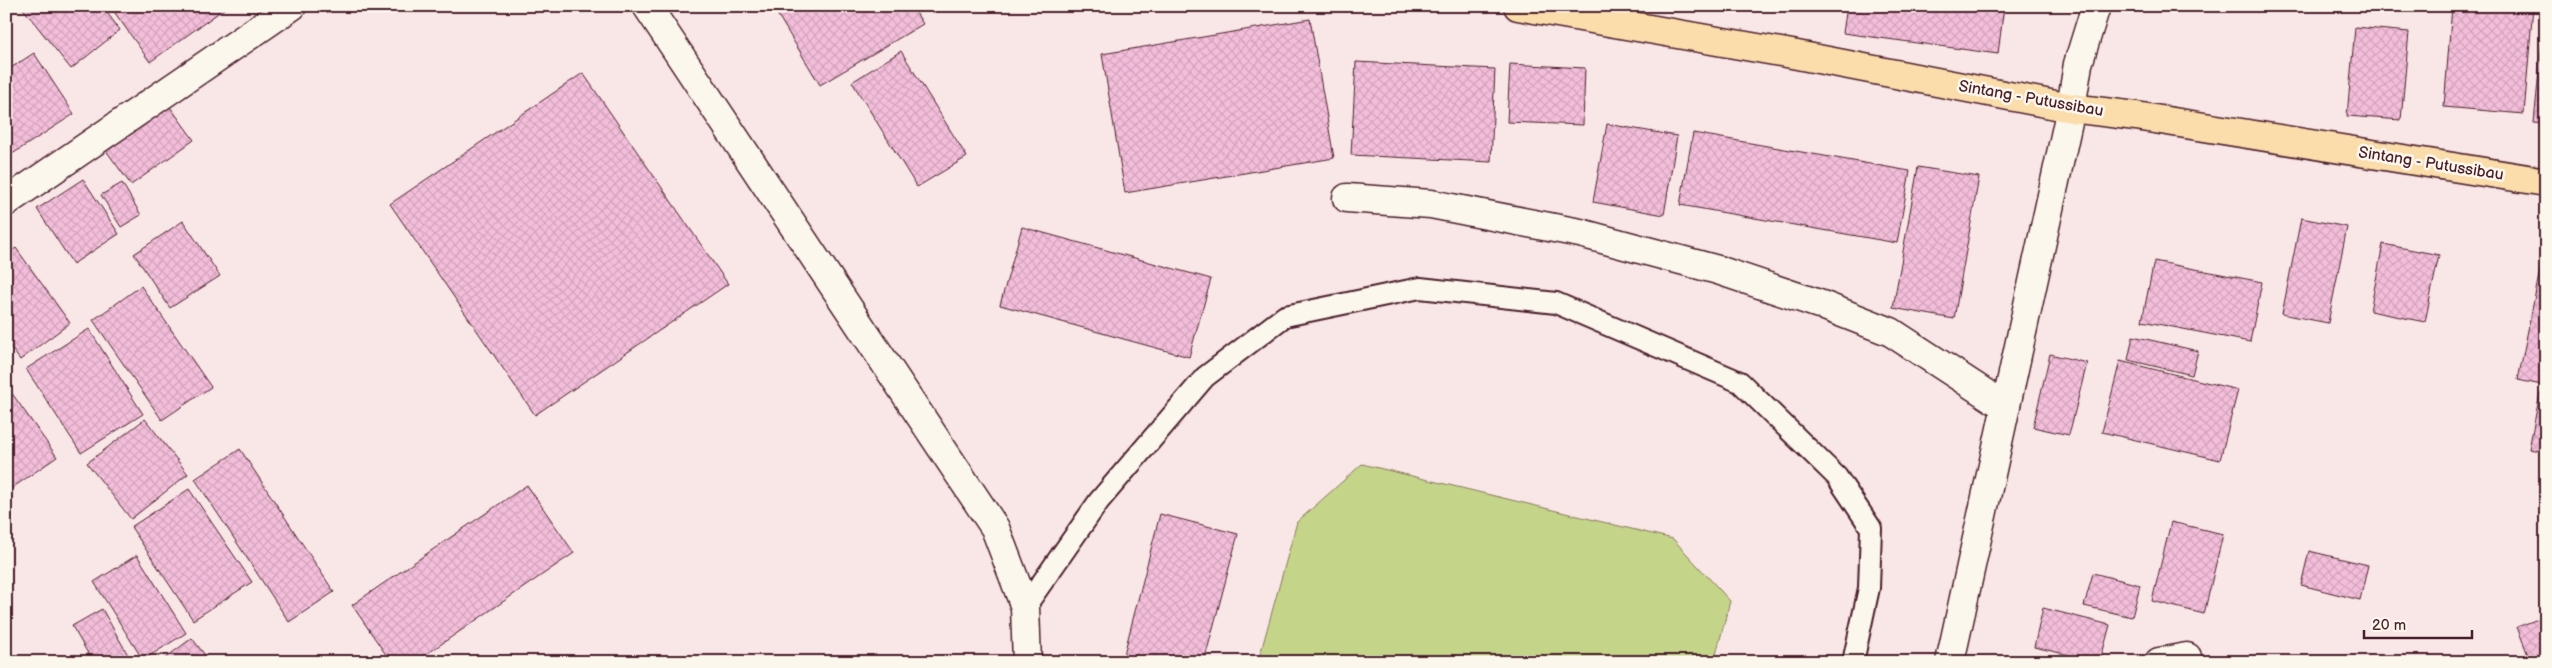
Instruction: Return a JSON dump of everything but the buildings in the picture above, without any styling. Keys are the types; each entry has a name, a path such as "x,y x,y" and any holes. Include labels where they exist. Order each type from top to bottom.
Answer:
{"highway":[{"name":"Sintang - Putussibau","path":"1518,6 1792,54 2071,108 2136,116 2546,182"}],"street":[{"path":"6,202 292,6"},
{"path":"647,6 995,528 1025,607 1026,662"},
{"path":"1950,662 2071,108 2078,64 2096,6"},
{"path":"1347,198 1430,204 1580,233 1718,270 1822,305 1891,332 2006,407"},
{"path":"2159,662 2187,657"}],"lane":[{"path":"1025,607 1099,501 1205,377 1286,316 1420,288 1556,303 1740,382 1837,478 1871,528 1869,588 1853,662"}],"green space":[{"path":"1362,464 1673,539 1730,601 1714,662 1258,662 1297,522"}]}
